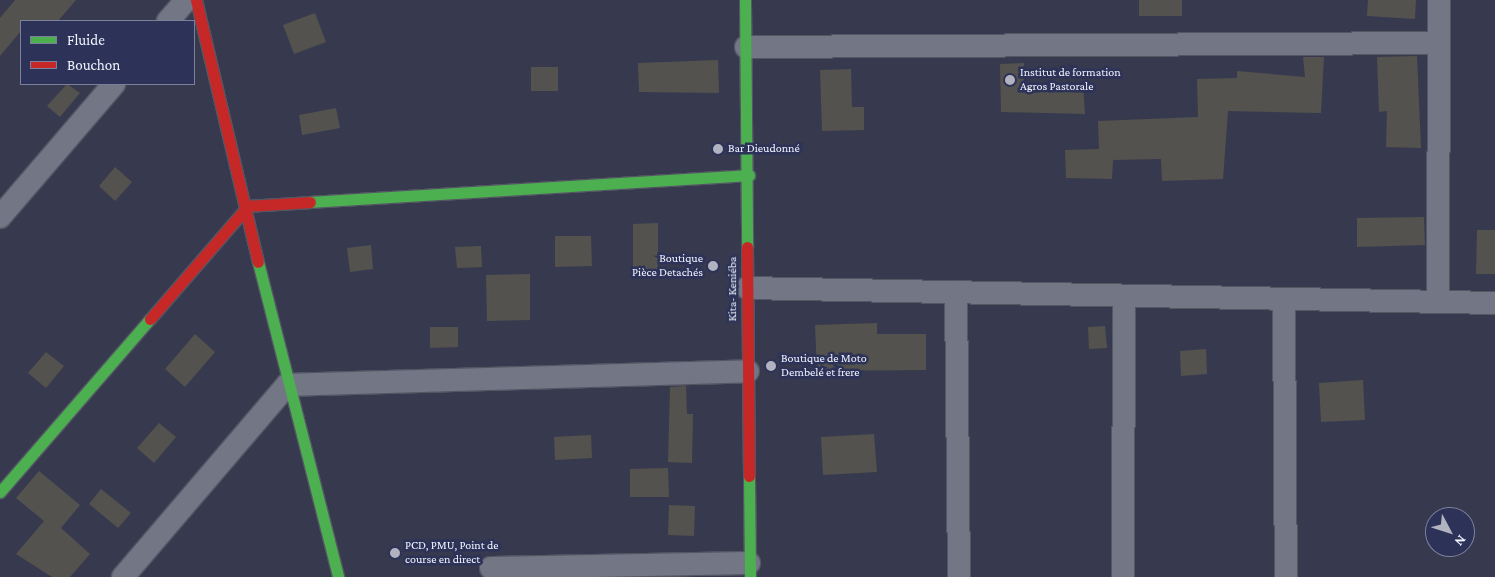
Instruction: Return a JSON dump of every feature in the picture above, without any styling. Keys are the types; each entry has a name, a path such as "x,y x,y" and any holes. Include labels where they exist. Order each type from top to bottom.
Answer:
{"street":[{"path":"169,20 186,0"},
{"path":"196,0 248,206 287,385 338,577"},
{"name":"Kita- Keniéba","path":"745,0 749,175 747,288 749,570"},
{"path":"1438,302 1439,0"},
{"path":"746,47 1439,44"},
{"path":"0,217 113,85"},
{"path":"0,492 248,206 749,175"},
{"path":"747,288 1495,303"},
{"path":"956,292 959,577"},
{"path":"1122,577 1124,296"},
{"path":"1284,309 1286,577"},
{"path":"123,577 287,385 748,371"},
{"path":"491,568 749,570"}],"building":[{"path":"15,0 76,0 59,20 20,20 20,32 0,56 0,18"},
{"path":"1139,0 1182,0 1182,16 1139,16"},
{"path":"1368,0 1416,0 1415,19 1367,16"},
{"path":"315,13 326,42 294,54 283,25"},
{"path":"1417,56 1421,148 1386,147 1387,111 1379,112 1377,57"},
{"path":"1303,57 1324,57 1321,113 1228,111 1223,179 1162,181 1161,159 1113,160 1112,179 1066,178 1065,150 1099,149 1098,121 1198,117 1197,79 1237,78 1237,71 1305,77"},
{"path":"718,60 719,93 639,92 638,63"},
{"path":"1024,63 1024,88 1083,84 1085,114 1001,112 1000,64"},
{"path":"531,67 558,67 558,91 531,91"},
{"path":"851,69 852,107 864,107 864,130 822,131 820,70"},
{"path":"66,85 80,93 60,117 47,106"},
{"path":"336,108 340,128 302,135 299,115"},
{"path":"115,167 132,182 115,201 99,186"},
{"path":"1424,217 1425,245 1357,247 1357,218"},
{"path":"658,223 658,269 633,270 633,224"},
{"path":"1477,230 1495,230 1495,274 1476,274"},
{"path":"555,236 591,236 592,266 555,267"},
{"path":"371,245 373,269 350,272 347,248"},
{"path":"481,246 482,267 457,268 455,247"},
{"path":"530,274 530,320 487,321 486,275"},
{"path":"877,323 877,334 926,334 926,370 817,371 815,325"},
{"path":"1105,326 1107,348 1089,349 1088,327"},
{"path":"430,327 458,327 458,347 430,348"},
{"path":"195,334 215,352 185,387 165,369"},
{"path":"1206,349 1207,374 1181,376 1180,351"},
{"path":"46,352 64,366 46,388 28,373"},
{"path":"1363,380 1365,420 1321,422 1319,383"},
{"path":"686,386 687,414 693,414 692,463 668,462 670,387"},
{"path":"159,423 176,437 154,463 137,448"},
{"path":"874,434 877,472 823,475 821,437"},
{"path":"591,435 592,458 555,460 554,437"},
{"path":"668,468 669,497 630,497 630,469"},
{"path":"39,471 80,505 61,528 90,554 70,577 52,577 16,554 44,521 16,498"},
{"path":"101,489 131,513 118,528 89,504"},
{"path":"669,505 695,506 694,536 668,535"}],"traffic: fast":[{"path":"745,0 747,247"},
{"path":"310,202 749,175"},
{"path":"258,262 338,577"},
{"path":"0,492 150,319"},
{"path":"749,476 750,577"}],"traffic: jam":[{"path":"196,0 258,262"},
{"path":"150,319 248,206 310,202"},
{"path":"747,247 749,476"}],"place":[{"name":"Institut de formation Agros Pastorale","path":"1010,80"},
{"name":"Bar Dieudonné","path":"718,149"},
{"name":"Boutique Pièce Detachés","path":"713,266"},
{"name":"Boutique de Moto Dembelé et frere","path":"771,366"},
{"name":"PCD, PMU, Point de course en direct","path":"395,553"}]}
